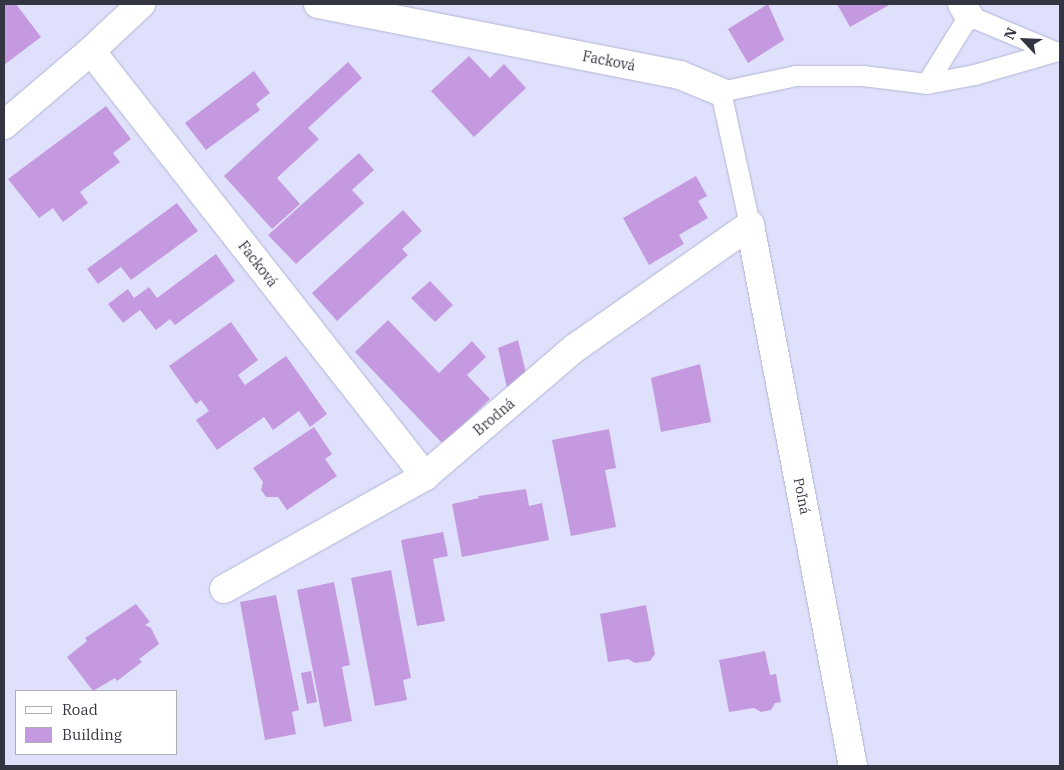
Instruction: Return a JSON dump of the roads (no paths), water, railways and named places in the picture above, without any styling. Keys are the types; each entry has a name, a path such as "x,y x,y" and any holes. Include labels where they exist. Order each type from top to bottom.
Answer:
{"street":[{"path":"4,125 91,52 141,4"},
{"name":"Facková","path":"318,4 680,75 721,92"},
{"name":"Facková","path":"91,52 425,476"},
{"name":"Brodná","path":"224,588 425,476 575,348 750,225"},
{"name":"Poľná","path":"750,225 853,766"}],"lane":[{"path":"750,225 721,92 796,76 863,76 927,84 975,75 1055,52 965,10 927,84"}]}
